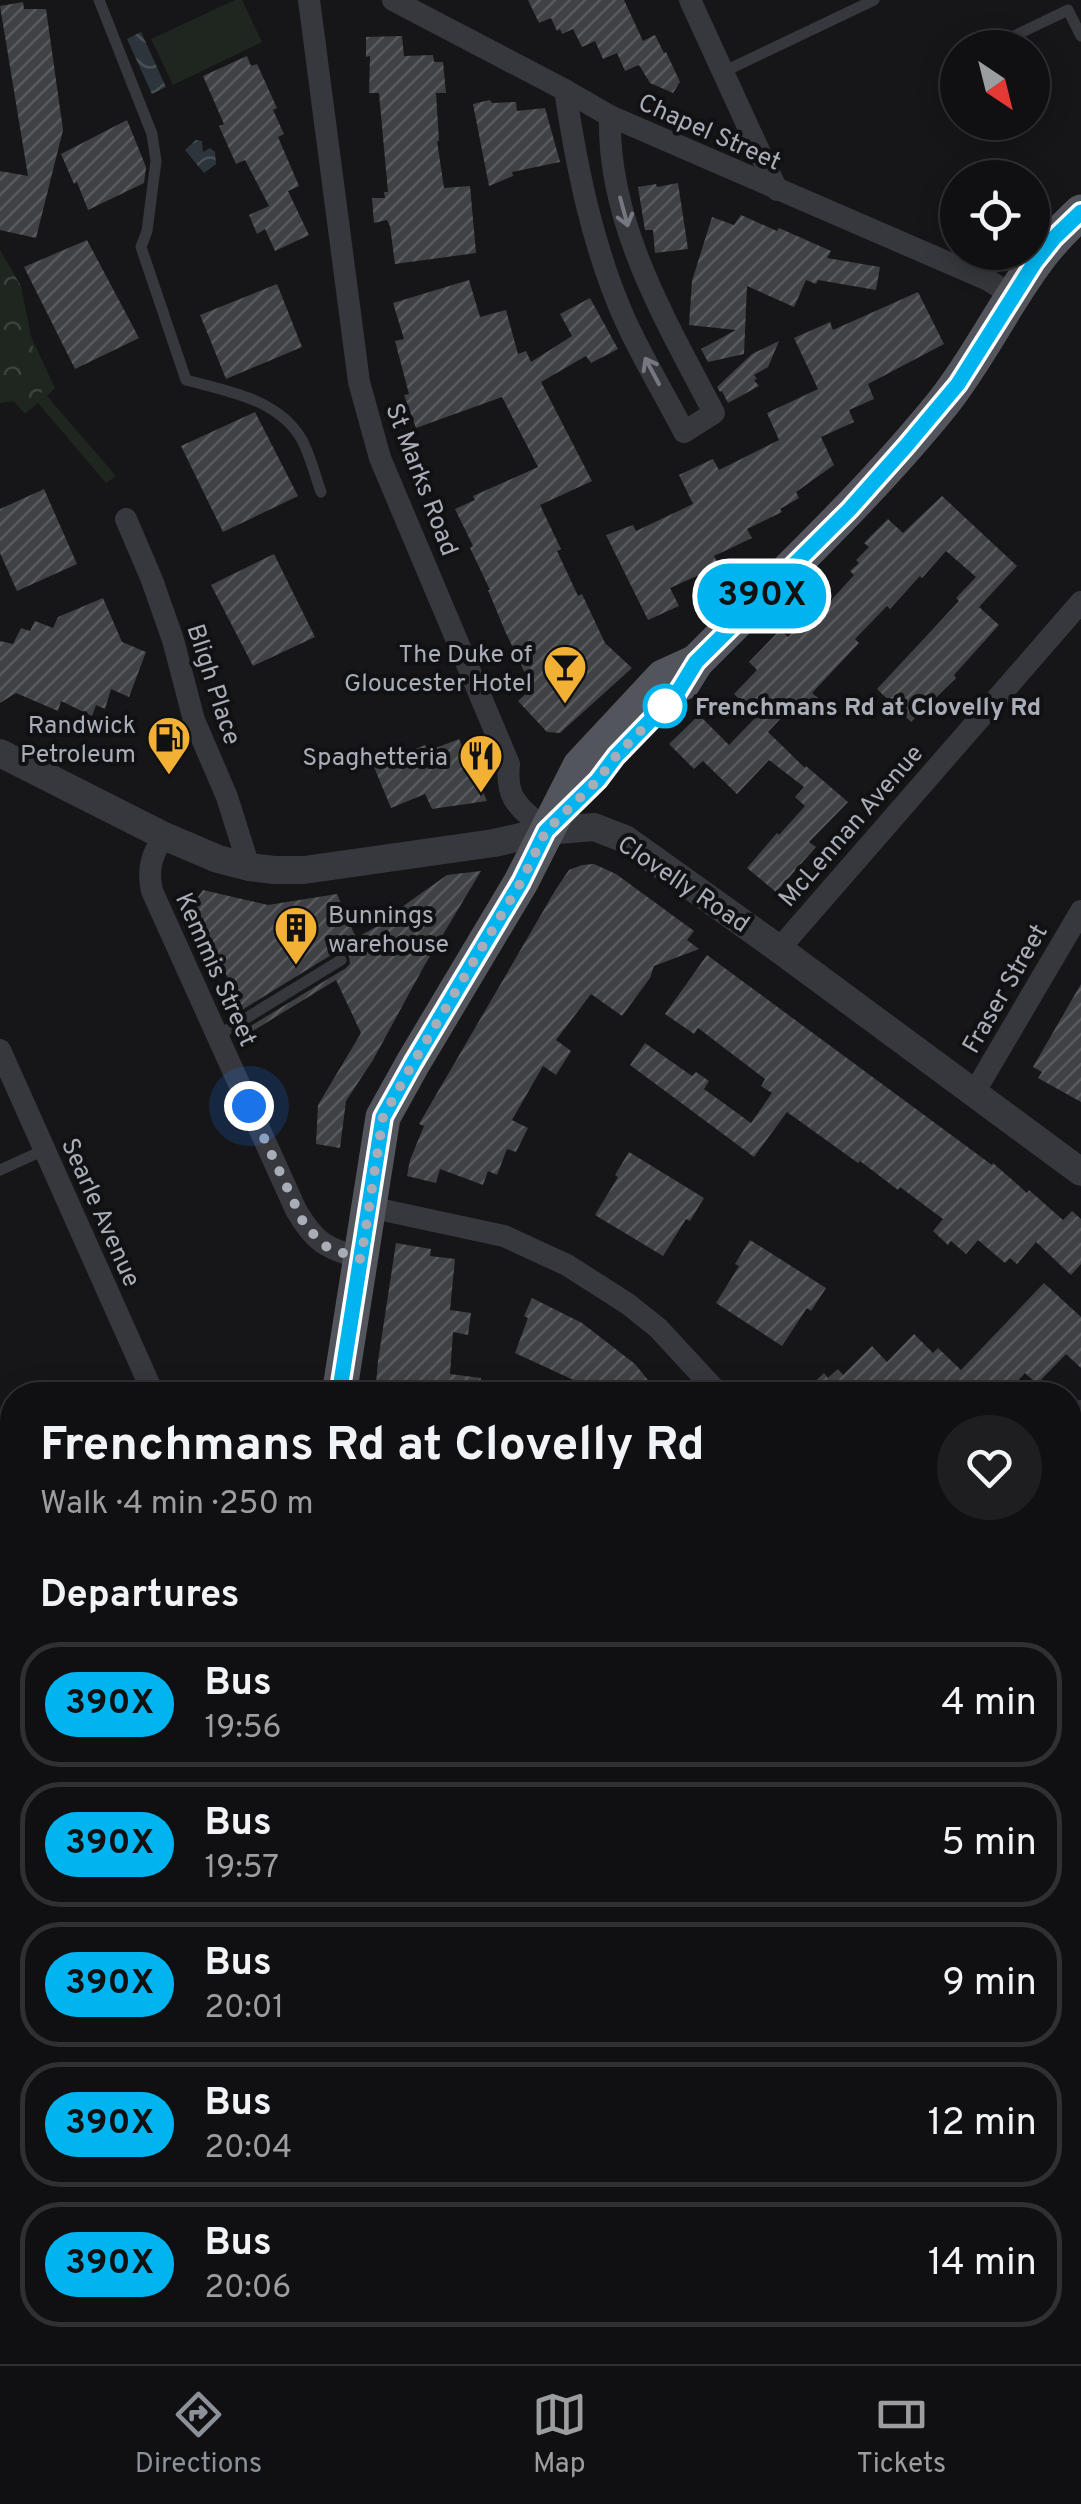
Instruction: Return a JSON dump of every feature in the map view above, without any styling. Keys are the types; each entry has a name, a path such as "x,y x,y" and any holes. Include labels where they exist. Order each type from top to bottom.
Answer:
{"main road":[{"path":"341,1382 383,1117 521,882 546,831 677,693 696,662 849,510 906,446 958,384 1054,238 1081,212"}],"street":[{"name":"St Marks Road","path":"309,0 360,382 380,458 509,764 507,782 513,800 546,831"},
{"name":"Chapel Street","path":"393,0 610,116 988,280 1013,296"},
{"path":"690,0 777,190"},
{"path":"565,90 578,172 609,280 627,324 684,432 714,413 658,304 624,219 609,145 610,116"},
{"name":"Bligh Place","path":"126,519 152,580 194,720 227,797 249,867"},
{"name":"McLennan Avenue","path":"779,949 1081,602"},
{"name":"Clovelly Road","path":"0,753 164,836 218,860 249,867 304,870 494,843 546,831 594,827 625,839 974,1093 1078,1161"},
{"name":"Kemmis Street","path":"164,836 150,864 152,890 305,1226 328,1248 361,1259"},
{"name":"Fraser Street","path":"974,1093 1081,910"},
{"name":"Searle Avenue","path":"0,1050 148,1382"},
{"path":"369,1207 504,1236 566,1265 658,1328 708,1382"}],"lane":[{"path":"99,0 152,134 156,160 141,248 186,380 260,402 280,415 301,438 321,492"},
{"path":"723,72 874,0"},
{"path":"1021,30 1065,5 1081,36"},
{"path":"217,1036 341,960"},
{"path":"0,1170 44,1150"}],"green space":[{"path":"242,0 262,42 173,85 151,39"},
{"path":"0,250 21,286 43,397 0,403"},
{"path":"0,270 55,388 47,396 116,476 106,483 38,403 25,414 0,386"}],"water":[{"path":"141,32 166,87 152,94 127,39"},
{"path":"196,140 202,141 203,152 210,148 215,152 216,164 204,173 185,150"}],"building":[{"path":"528,0 624,0 643,41 655,35 680,82 673,93 650,83 639,65 625,71 617,53 603,59 595,41 582,47 573,29 562,34 551,18 539,23"},
{"path":"23,2 24,9 46,9 63,130 36,238 0,230 0,171 28,176 0,6"},
{"path":"402,36 404,56 433,55 434,62 443,62 446,93 436,93 437,141 444,188 470,186 476,253 395,264 387,220 374,223 372,198 385,198 384,192 388,192 379,93 369,93 366,37"},
{"path":"247,56 251,66 257,64 277,108 273,110 284,134 278,137 299,186 288,191 309,235 275,251 265,229 257,234 249,215 269,206 245,160 236,164 203,76"},
{"path":"490,100 516,102 517,111 545,108 560,162 512,172 513,176 489,186 473,104"},
{"path":"127,120 146,167 144,183 88,210 61,154"},
{"path":"678,183 688,249 655,253 653,230 645,230 638,187"},
{"path":"741,215 831,251 827,258 880,267 876,290 806,280 794,307 747,286 744,354 708,362 701,349 736,330 689,325 692,281 712,217 734,225"},
{"path":"87,240 139,338 75,369 24,267"},
{"path":"469,280 480,317 506,310 518,354 526,351 531,362 572,336 560,314 590,298 618,349 591,363 586,356 541,382 592,481 540,505 578,596 582,594 605,643 632,668 560,733 547,732 518,701 532,688 455,509 475,500 473,496 538,467 502,397 416,428 404,395 409,394 395,341 404,339 393,303"},
{"path":"277,284 302,347 226,379 200,315"},
{"path":"918,292 944,344 868,384 874,399 849,410 854,422 821,437 834,465 796,492 799,498 780,509 782,512 747,529 752,538 714,556 719,566 670,588 679,606 648,620 606,535 633,525 636,531 693,504 679,475 713,459 719,470 779,440 767,413 818,389 794,338 830,322 833,330"},
{"path":"779,341 768,367 754,375 759,386 728,403 717,387 752,354"},
{"path":"255,412 298,496 223,532 181,446"},
{"path":"44,489 77,564 17,591 0,553 0,509"},
{"path":"942,496 1017,566 979,607 999,625 954,675 956,678 911,722 877,689 959,601 956,598 976,577 946,551 855,639 859,643 812,693 818,698 805,713 794,704 768,732 848,802 809,842 816,847 776,892 747,868 805,806 795,797 804,787 769,760 737,794 703,761 694,769 669,744 699,715 729,745 757,716 734,694 757,670 749,662 780,630 788,637 812,612 825,607 854,575 850,571 869,547 864,543 888,519 903,533"},
{"path":"274,554 315,637 253,666 211,585"},
{"path":"103,598 122,642 146,652 129,697 111,689 105,709 96,705 92,716 61,701 58,711 16,693 0,703 0,641 13,644 21,628 30,631 35,621 53,628 58,617"},
{"path":"459,739 487,801 432,809 425,794 391,808 374,767 425,745 428,751"},
{"path":"594,864 616,874 694,931 687,940 699,949 654,966 650,978 622,1016 591,994 556,1040 571,1051 556,1075 543,1066 512,1120 528,1128 516,1152 507,1149 497,1175 488,1171 483,1185 440,1169 436,1183 407,1176 424,1126 419,1124 556,889 569,870"},
{"path":"481,871 346,1101 340,1148 316,1144 318,1105 361,1033 336,980 251,1032 249,1027 346,968 349,956 345,951 336,952 242,1010 194,902 203,890 268,905 337,894 356,938 394,917 392,914 447,875"},
{"path":"707,955 993,1163 1063,1220 1072,1211 1081,1219 1081,1264 1071,1275 1036,1242 1017,1264 1010,1258 1005,1263 978,1240 966,1254 933,1231 943,1219 787,1112 754,1157 630,1065 645,1043 692,1076 696,1072 709,1081 704,1089 751,1123 772,1093 761,1086 765,1079 698,1028 694,1034 665,1014"},
{"path":"1081,984 1081,1102 1038,1078 1042,1072 1033,1067"},
{"path":"629,1152 704,1198 663,1256 595,1215"},
{"path":"750,1240 826,1288 811,1311 807,1308 782,1346 716,1303"},
{"path":"396,1243 431,1249 430,1256 455,1259 450,1310 471,1313 468,1335 453,1332 450,1374 481,1378 481,1382 376,1382"},
{"path":"1044,1283 1081,1317 1081,1368 1066,1354 1039,1382 1025,1373 1016,1382 815,1382 824,1373 828,1378 838,1369 843,1375 872,1346 887,1362 914,1334 933,1353 938,1348 961,1370"},
{"path":"532,1298 582,1323 635,1364 650,1382 578,1382 515,1353 528,1318 524,1316"}],"bus line":[{"name":"390X","path":"341,1382 383,1117 468,975 546,831 677,693 696,662 849,510 906,446 958,384 1035,262 1081,212"}],"place":[{"name":"The Duke of Gloucester Hotel","path":"565,705"},
{"name":"Frenchmans Rd at Clovelly Rd","path":"665,706"},
{"name":"Randwick Petroleum","path":"169,776"},
{"name":"Spaghetteria","path":"481,794"},
{"name":"Bunnings warehouse","path":"296,966"}],"route":[{"path":"249,1106 305,1226 328,1248 361,1259 383,1117 468,975 546,831 665,706"}]}
